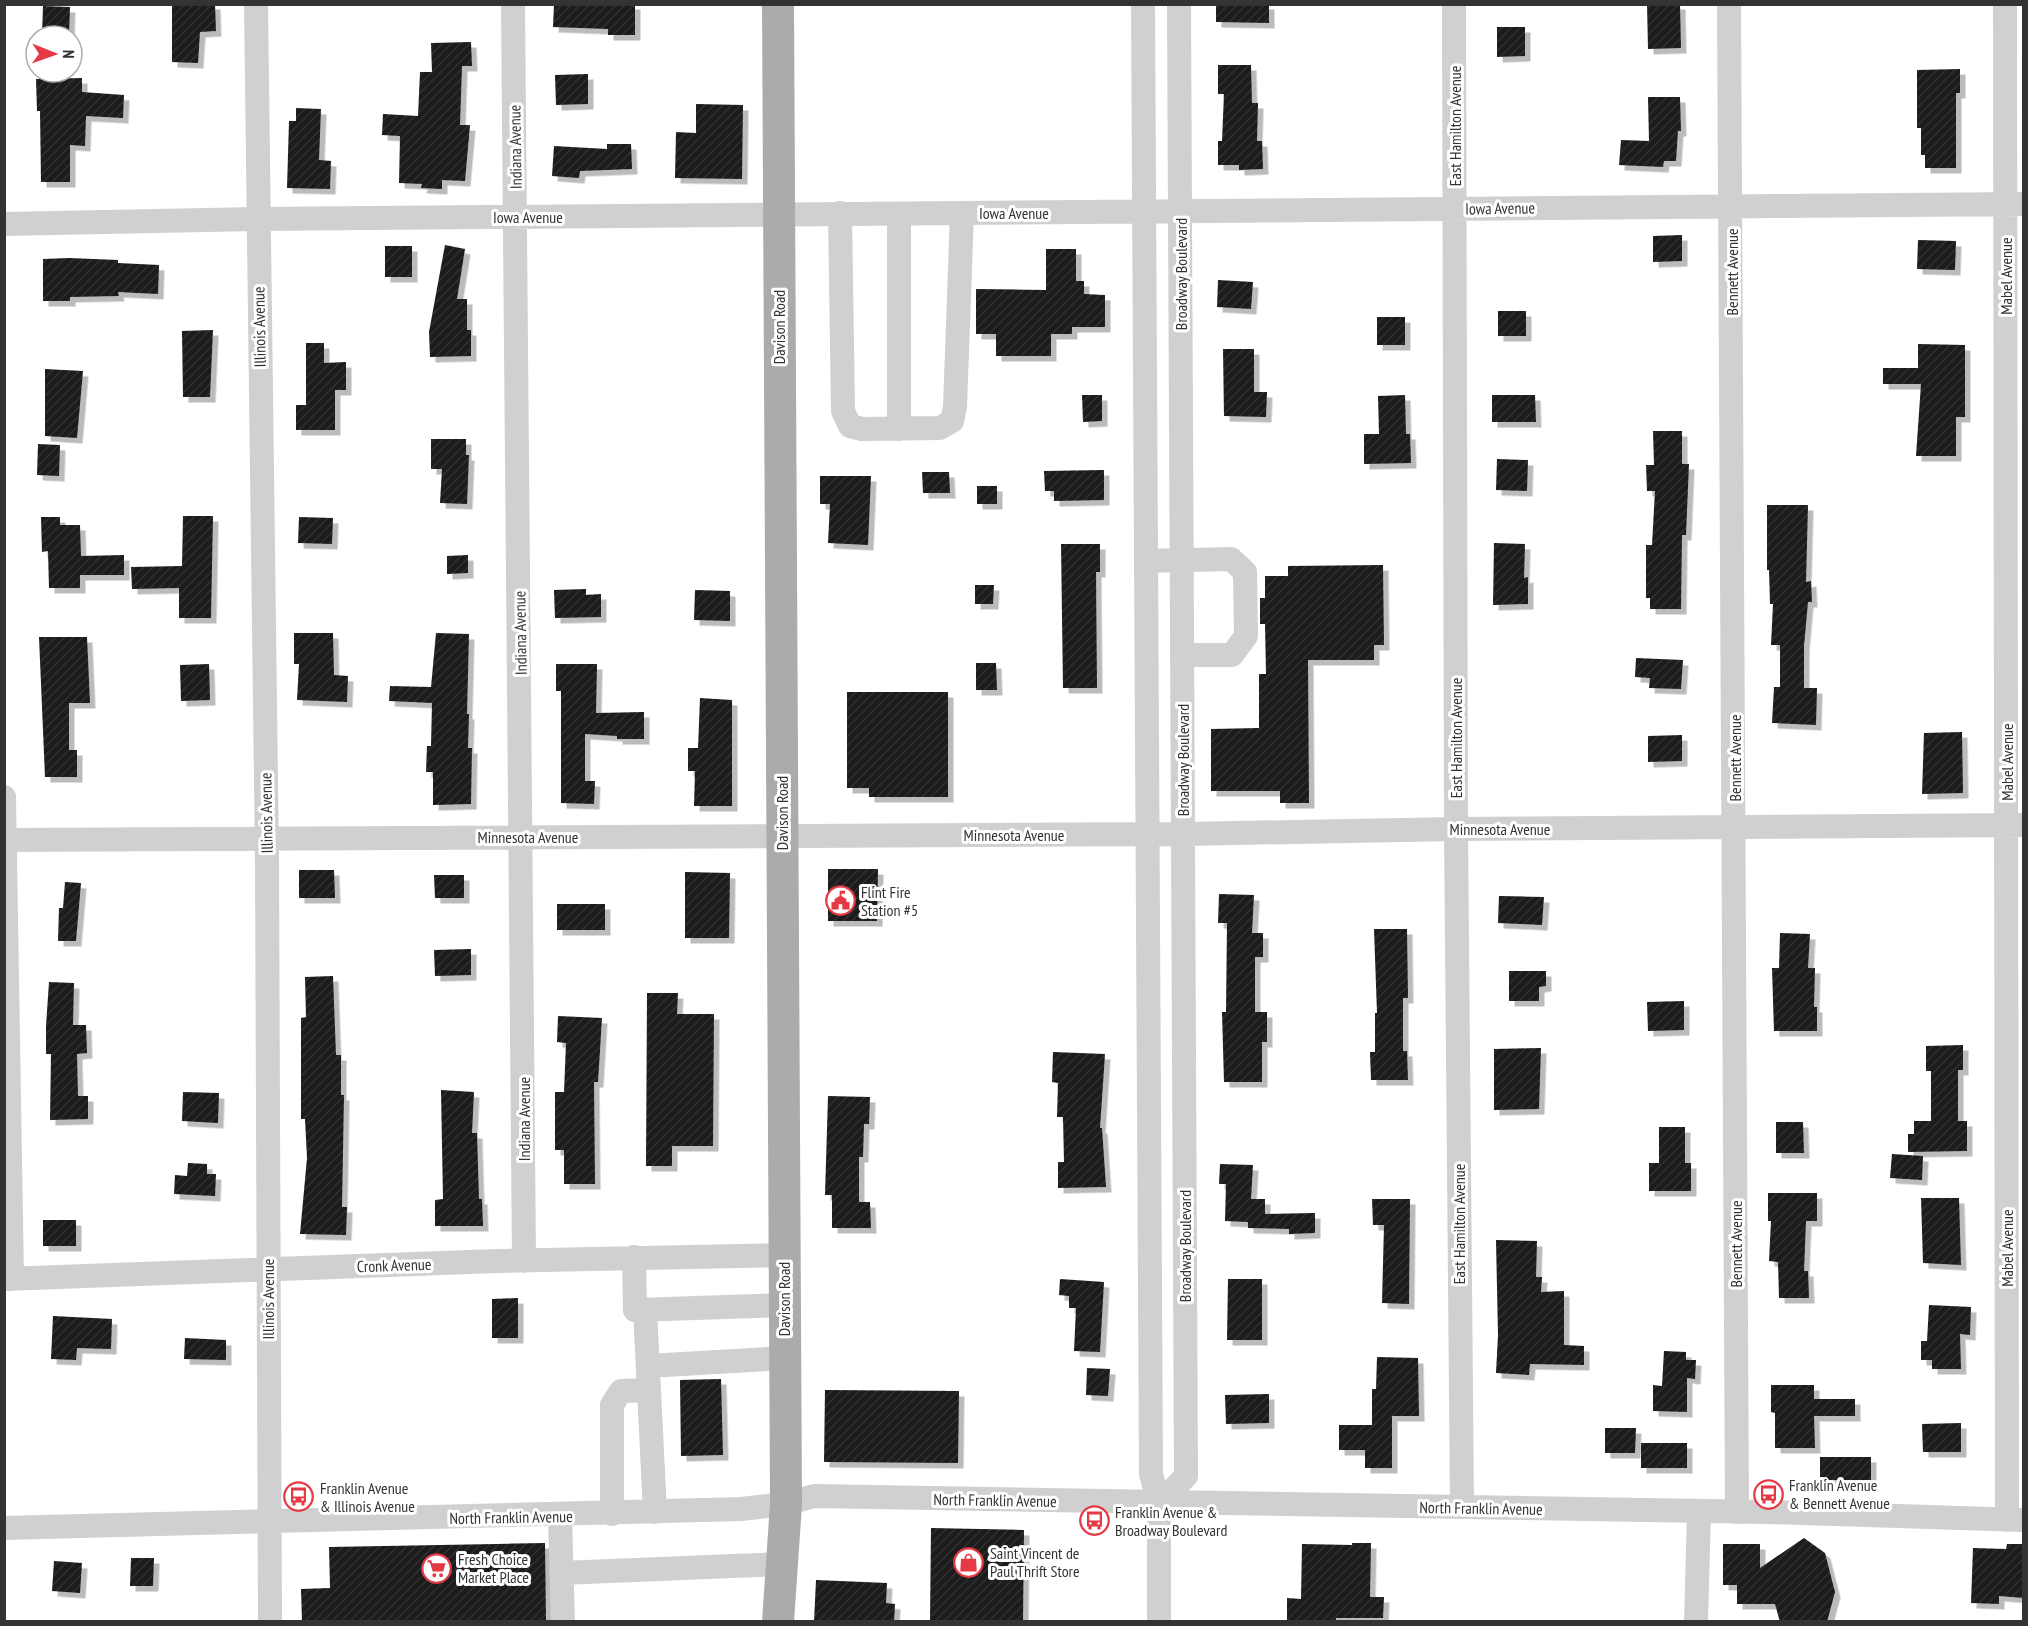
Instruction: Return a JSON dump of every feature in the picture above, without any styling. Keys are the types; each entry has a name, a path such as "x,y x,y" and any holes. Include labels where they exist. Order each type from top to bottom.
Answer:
{"main road":[{"name":"Davison Road","path":"778,4 786,1504 778,1622"}],"street":[{"name":"Illinois Avenue","path":"256,4 267,840 270,1622"},
{"name":"Indiana Avenue","path":"513,4 524,1261"},
{"path":"1143,4 1151,1474 1159,1504 1159,1622"},
{"name":"Broadway Boulevard","path":"1159,1504 1186,1476 1179,4"},
{"name":"East Hamilton Avenue","path":"1454,4 1456,829 1462,1507"},
{"name":"Bennett Avenue","path":"1729,4 1737,1512"},
{"name":"Mabel Avenue","path":"2005,4 2015,204 2015,1520"},
{"name":"Iowa Avenue","path":"4,224 840,213 2015,204"},
{"path":"840,213 843,411 850,426 862,429 900,429 940,428 952,420 955,407 963,213"},
{"path":"899,214 900,429"},
{"path":"1146,561 1231,559 1245,572 1246,636 1232,655 1182,655"},
{"path":"4,797 8,1279"},
{"name":"Minnesota Avenue","path":"5,840 1147,835 1456,829 1735,829 2015,825"},
{"name":"Cronk Avenue","path":"8,1279 634,1257 784,1256"},
{"path":"634,1257 635,1310 784,1305"},
{"path":"645,1310 655,1512"},
{"path":"648,1366 784,1358"},
{"path":"612,1514 612,1405 621,1391 648,1390"},
{"name":"North Franklin Avenue","path":"4,1528 560,1516 741,1509 786,1504 814,1496 1159,1504 1737,1512 2015,1520"},
{"path":"1696,1622 1699,1513"},
{"path":"560,1516 563,1622"},
{"path":"561,1573 782,1564"}],"building":[{"path":"172,4 215,4 216,31 200,32 198,63 172,62"},
{"path":"554,4 635,4 635,35 608,35 608,29 553,27"},
{"path":"1216,4 1269,4 1269,23 1216,22"},
{"path":"1647,4 1680,4 1681,48 1648,49"},
{"path":"43,6 70,7 69,24 42,24"},
{"path":"1497,27 1525,27 1525,56 1497,57"},
{"path":"471,42 472,66 462,66 460,125 470,125 465,181 442,180 442,189 421,188 422,184 399,183 400,136 382,135 383,114 418,116 420,72 432,72 431,43"},
{"path":"1218,65 1251,65 1252,103 1258,103 1257,141 1262,141 1263,169 1239,170 1239,165 1218,165 1218,141 1222,141 1224,94 1218,94"},
{"path":"1960,69 1960,93 1956,93 1956,168 1925,168 1925,155 1921,155 1921,128 1917,128 1917,70"},
{"path":"588,74 588,104 556,105 555,75"},
{"path":"36,84 82,84 82,92 124,95 123,118 86,116 85,146 70,145 70,182 41,182 40,111 37,111"},
{"path":"1648,97 1680,97 1681,131 1678,131 1676,161 1664,161 1663,167 1619,165 1621,140 1649,141"},
{"path":"696,104 743,105 742,179 675,178 676,132 696,133"},
{"path":"296,108 321,109 319,160 331,161 330,189 287,188 289,121 296,121"},
{"path":"607,144 631,144 632,169 580,171 579,178 552,176 554,146 607,149"},
{"path":"1682,235 1682,261 1653,262 1653,236"},
{"path":"1918,240 1956,241 1955,270 1917,269"},
{"path":"445,245 465,249 457,299 467,299 467,330 471,330 471,356 430,357 429,332"},
{"path":"385,246 412,246 412,277 385,277"},
{"path":"1046,249 1076,249 1076,281 1084,281 1084,294 1105,295 1105,327 1072,327 1072,334 1051,334 1051,356 996,356 996,334 976,334 976,289 1046,290"},
{"path":"43,259 118,260 118,263 159,265 158,294 118,292 119,296 70,297 70,301 43,301"},
{"path":"1218,280 1253,282 1251,309 1217,307"},
{"path":"1498,311 1526,311 1526,336 1498,336"},
{"path":"1377,317 1405,317 1405,345 1377,345"},
{"path":"213,330 210,397 183,397 182,331"},
{"path":"306,343 324,343 324,363 346,362 346,390 335,390 335,430 296,430 296,405 306,405"},
{"path":"1918,344 1965,345 1965,417 1956,417 1956,456 1916,456 1921,384 1883,384 1883,368 1918,368"},
{"path":"1223,349 1254,349 1254,392 1267,392 1266,417 1224,416"},
{"path":"45,369 83,371 77,438 45,436"},
{"path":"1082,395 1102,395 1102,421 1083,422"},
{"path":"1405,395 1406,434 1410,434 1411,463 1364,464 1364,434 1379,434 1378,396"},
{"path":"1492,395 1535,395 1536,422 1492,422"},
{"path":"1653,431 1682,431 1682,464 1689,464 1686,535 1682,535 1681,609 1650,609 1650,598 1646,598 1646,545 1652,545 1655,491 1647,491 1646,465 1654,465"},
{"path":"431,439 466,439 466,455 469,455 467,504 440,503 442,469 431,469"},
{"path":"38,444 60,445 59,476 37,475"},
{"path":"1497,459 1528,460 1527,491 1496,490"},
{"path":"1104,470 1104,500 1054,501 1054,491 1045,491 1044,471"},
{"path":"922,472 949,472 950,493 923,493"},
{"path":"820,476 871,476 868,545 828,543 830,504 820,504"},
{"path":"977,486 997,486 997,504 977,504"},
{"path":"1767,505 1808,505 1806,582 1811,581 1812,602 1808,602 1804,646 1804,688 1817,688 1816,725 1772,723 1774,687 1780,687 1780,645 1771,645 1773,604 1770,604 1769,570 1767,570"},
{"path":"183,516 213,516 211,618 179,618 179,588 132,589 131,567 182,566"},
{"path":"41,517 60,517 60,525 80,525 81,556 124,555 124,575 80,575 80,588 49,588 48,551 42,552"},
{"path":"299,517 333,518 332,544 298,543"},
{"path":"1494,543 1525,544 1524,578 1528,577 1528,604 1493,605"},
{"path":"1061,544 1100,544 1100,572 1096,572 1097,688 1063,688"},
{"path":"468,555 468,573 447,574 447,556"},
{"path":"1383,565 1384,645 1374,645 1374,660 1308,660 1309,803 1280,803 1280,791 1211,791 1211,729 1259,728 1259,674 1266,674 1265,624 1260,624 1260,598 1265,598 1265,576 1288,576 1288,566"},
{"path":"975,585 994,585 993,604 975,604"},
{"path":"586,589 586,595 601,594 601,617 555,618 554,590"},
{"path":"695,590 730,591 730,621 694,620"},
{"path":"294,633 333,633 334,675 348,676 347,702 297,700 299,664 294,664"},
{"path":"436,633 469,634 467,714 469,714 468,748 472,748 471,804 433,805 433,772 426,772 427,746 431,746 432,703 389,701 390,686 431,687"},
{"path":"39,637 87,637 90,703 69,703 69,750 77,750 77,777 45,777"},
{"path":"1636,658 1683,660 1681,689 1649,688 1650,678 1635,677"},
{"path":"976,663 996,663 997,690 976,690"},
{"path":"209,664 210,700 181,701 180,665"},
{"path":"556,664 597,664 596,713 644,712 644,739 617,739 617,736 585,734 585,781 595,781 594,804 561,803 561,691 556,691"},
{"path":"847,692 948,692 948,797 869,797 869,788 847,788"},
{"path":"700,698 732,700 732,806 694,806 695,771 688,771 688,748 698,748"},
{"path":"1962,732 1963,793 1922,794 1924,733"},
{"path":"1682,735 1682,761 1648,762 1648,736"},
{"path":"828,869 878,869 877,921 828,921"},
{"path":"299,870 334,870 335,898 299,898"},
{"path":"685,872 730,873 729,938 685,938"},
{"path":"434,875 464,875 464,898 435,898"},
{"path":"65,882 81,883 76,941 58,941 59,908 63,908"},
{"path":"1219,894 1254,895 1252,933 1263,933 1263,957 1255,957 1255,1012 1267,1012 1267,1042 1262,1042 1262,1082 1224,1082 1222,1012 1226,1012 1227,923 1218,923"},
{"path":"1499,896 1544,897 1542,925 1498,923"},
{"path":"557,904 605,904 605,930 557,930"},
{"path":"1374,929 1407,929 1408,998 1403,998 1403,1051 1407,1051 1408,1080 1371,1080 1370,1052 1375,1052 1375,1013 1377,1013"},
{"path":"1780,933 1810,934 1808,968 1815,968 1814,1007 1817,1007 1817,1031 1774,1031 1772,968 1779,968"},
{"path":"471,949 471,975 435,976 434,950"},
{"path":"1509,971 1546,971 1546,986 1539,987 1539,1001 1509,1001"},
{"path":"333,976 336,1055 341,1055 341,1095 344,1095 342,1207 347,1207 346,1235 300,1234 307,1158 305,1119 301,1119 301,1018 306,1017 305,977"},
{"path":"49,982 74,983 73,1025 86,1025 87,1053 77,1054 78,1096 88,1096 88,1119 50,1120 51,1054 46,1054"},
{"path":"647,993 678,993 677,1014 714,1014 713,1146 672,1146 672,1166 646,1166"},
{"path":"1684,1001 1684,1030 1648,1031 1647,1002"},
{"path":"558,1016 602,1018 598,1082 594,1082 595,1184 564,1184 564,1150 555,1150 555,1092 564,1092 566,1043 557,1042"},
{"path":"1963,1045 1963,1070 1958,1070 1958,1121 1967,1121 1967,1151 1908,1152 1908,1134 1914,1134 1914,1121 1931,1121 1931,1071 1926,1071 1926,1046"},
{"path":"1541,1048 1539,1109 1494,1110 1494,1049"},
{"path":"1053,1052 1105,1054 1100,1128 1102,1128 1106,1187 1058,1188 1058,1162 1064,1162 1063,1117 1057,1117 1058,1083 1052,1082"},
{"path":"441,1090 474,1092 472,1133 477,1133 479,1199 482,1199 483,1226 435,1226 435,1200 443,1199"},
{"path":"183,1092 219,1093 218,1123 182,1121"},
{"path":"828,1096 870,1097 869,1124 864,1124 863,1157 859,1157 859,1202 870,1202 871,1228 832,1228 832,1195 825,1195"},
{"path":"1776,1122 1803,1122 1804,1153 1776,1153"},
{"path":"1659,1127 1685,1127 1685,1163 1691,1163 1691,1191 1649,1191 1649,1163 1659,1163"},
{"path":"1892,1154 1923,1156 1922,1180 1890,1178"},
{"path":"188,1163 207,1164 207,1174 216,1174 215,1196 174,1194 175,1175 187,1176"},
{"path":"1220,1164 1253,1165 1251,1199 1265,1199 1265,1214 1315,1213 1315,1233 1289,1234 1289,1229 1248,1228 1248,1222 1225,1221 1226,1184 1219,1184"},
{"path":"1768,1193 1817,1193 1817,1221 1806,1221 1804,1271 1808,1271 1809,1298 1779,1298 1778,1262 1769,1261 1771,1221 1768,1221"},
{"path":"1921,1198 1959,1198 1961,1265 1923,1263"},
{"path":"1372,1199 1410,1199 1409,1304 1382,1303 1384,1225 1373,1225"},
{"path":"43,1220 76,1220 76,1246 43,1246"},
{"path":"1496,1240 1537,1241 1536,1277 1542,1277 1541,1292 1564,1291 1564,1345 1584,1346 1584,1365 1530,1364 1529,1375 1496,1373 1498,1335"},
{"path":"1060,1279 1104,1282 1100,1352 1074,1351 1076,1308 1069,1308 1069,1296 1059,1295"},
{"path":"1228,1279 1262,1279 1262,1340 1227,1340"},
{"path":"518,1298 518,1338 492,1338 492,1299"},
{"path":"1929,1305 1971,1307 1970,1335 1960,1334 1961,1369 1932,1369 1932,1360 1921,1360 1921,1341 1927,1341"},
{"path":"53,1316 112,1319 111,1349 77,1348 76,1360 51,1359"},
{"path":"185,1338 226,1340 226,1360 184,1359"},
{"path":"1664,1351 1686,1352 1686,1360 1696,1360 1695,1379 1687,1378 1687,1412 1653,1411 1653,1385 1662,1386"},
{"path":"1377,1357 1418,1358 1419,1416 1392,1416 1392,1468 1365,1468 1365,1450 1339,1450 1339,1425 1372,1425 1372,1389 1376,1389"},
{"path":"1087,1368 1110,1369 1108,1396 1086,1395"},
{"path":"721,1379 723,1455 681,1456 680,1380"},
{"path":"1771,1385 1814,1385 1814,1399 1855,1399 1855,1416 1814,1416 1815,1448 1775,1448 1775,1413 1771,1412"},
{"path":"825,1390 959,1391 958,1463 824,1462"},
{"path":"1269,1394 1269,1423 1226,1424 1225,1395"},
{"path":"1961,1423 1961,1452 1923,1452 1922,1424"},
{"path":"1605,1428 1636,1428 1635,1453 1605,1453"},
{"path":"1641,1443 1687,1443 1687,1468 1641,1468"},
{"path":"1820,1457 1871,1457 1871,1480 1820,1480"},
{"path":"931,1528 1024,1530 1023,1622 930,1622"},
{"path":"1804,1538 1825,1553 1835,1592 1827,1622 1780,1622 1775,1604 1737,1604 1737,1585 1723,1585 1723,1544 1760,1544 1760,1568"},
{"name":"Fresh Choice Market Place","path":"545,1543 546,1622 302,1622 301,1589 330,1588 329,1547"},
{"path":"1352,1543 1371,1543 1370,1597 1384,1597 1383,1618 1336,1618 1336,1620 1287,1622 1287,1598 1301,1599 1302,1544 1352,1545"},
{"path":"2007,1544 2024,1544 2024,1598 1999,1596 1999,1604 1971,1603 1973,1548 2006,1549"},
{"path":"131,1558 154,1558 153,1586 130,1586"},
{"path":"54,1561 82,1563 80,1593 52,1591"},
{"path":"816,1580 887,1583 886,1603 895,1604 894,1622 814,1622"}],"place":[{"name":"Flint Fire Station #5","path":"840,901"},
{"name":"Franklin Avenue & Bennett Avenue","path":"1768,1494"},
{"name":"Franklin Avenue & Illinois Avenue","path":"299,1497"},
{"name":"Franklin Avenue & Broadway Boulevard","path":"1094,1521"},
{"name":"Saint Vincent de Paul Thrift Store","path":"969,1562"},
{"name":"Fresh Choice Market Place","path":"437,1568"}]}
